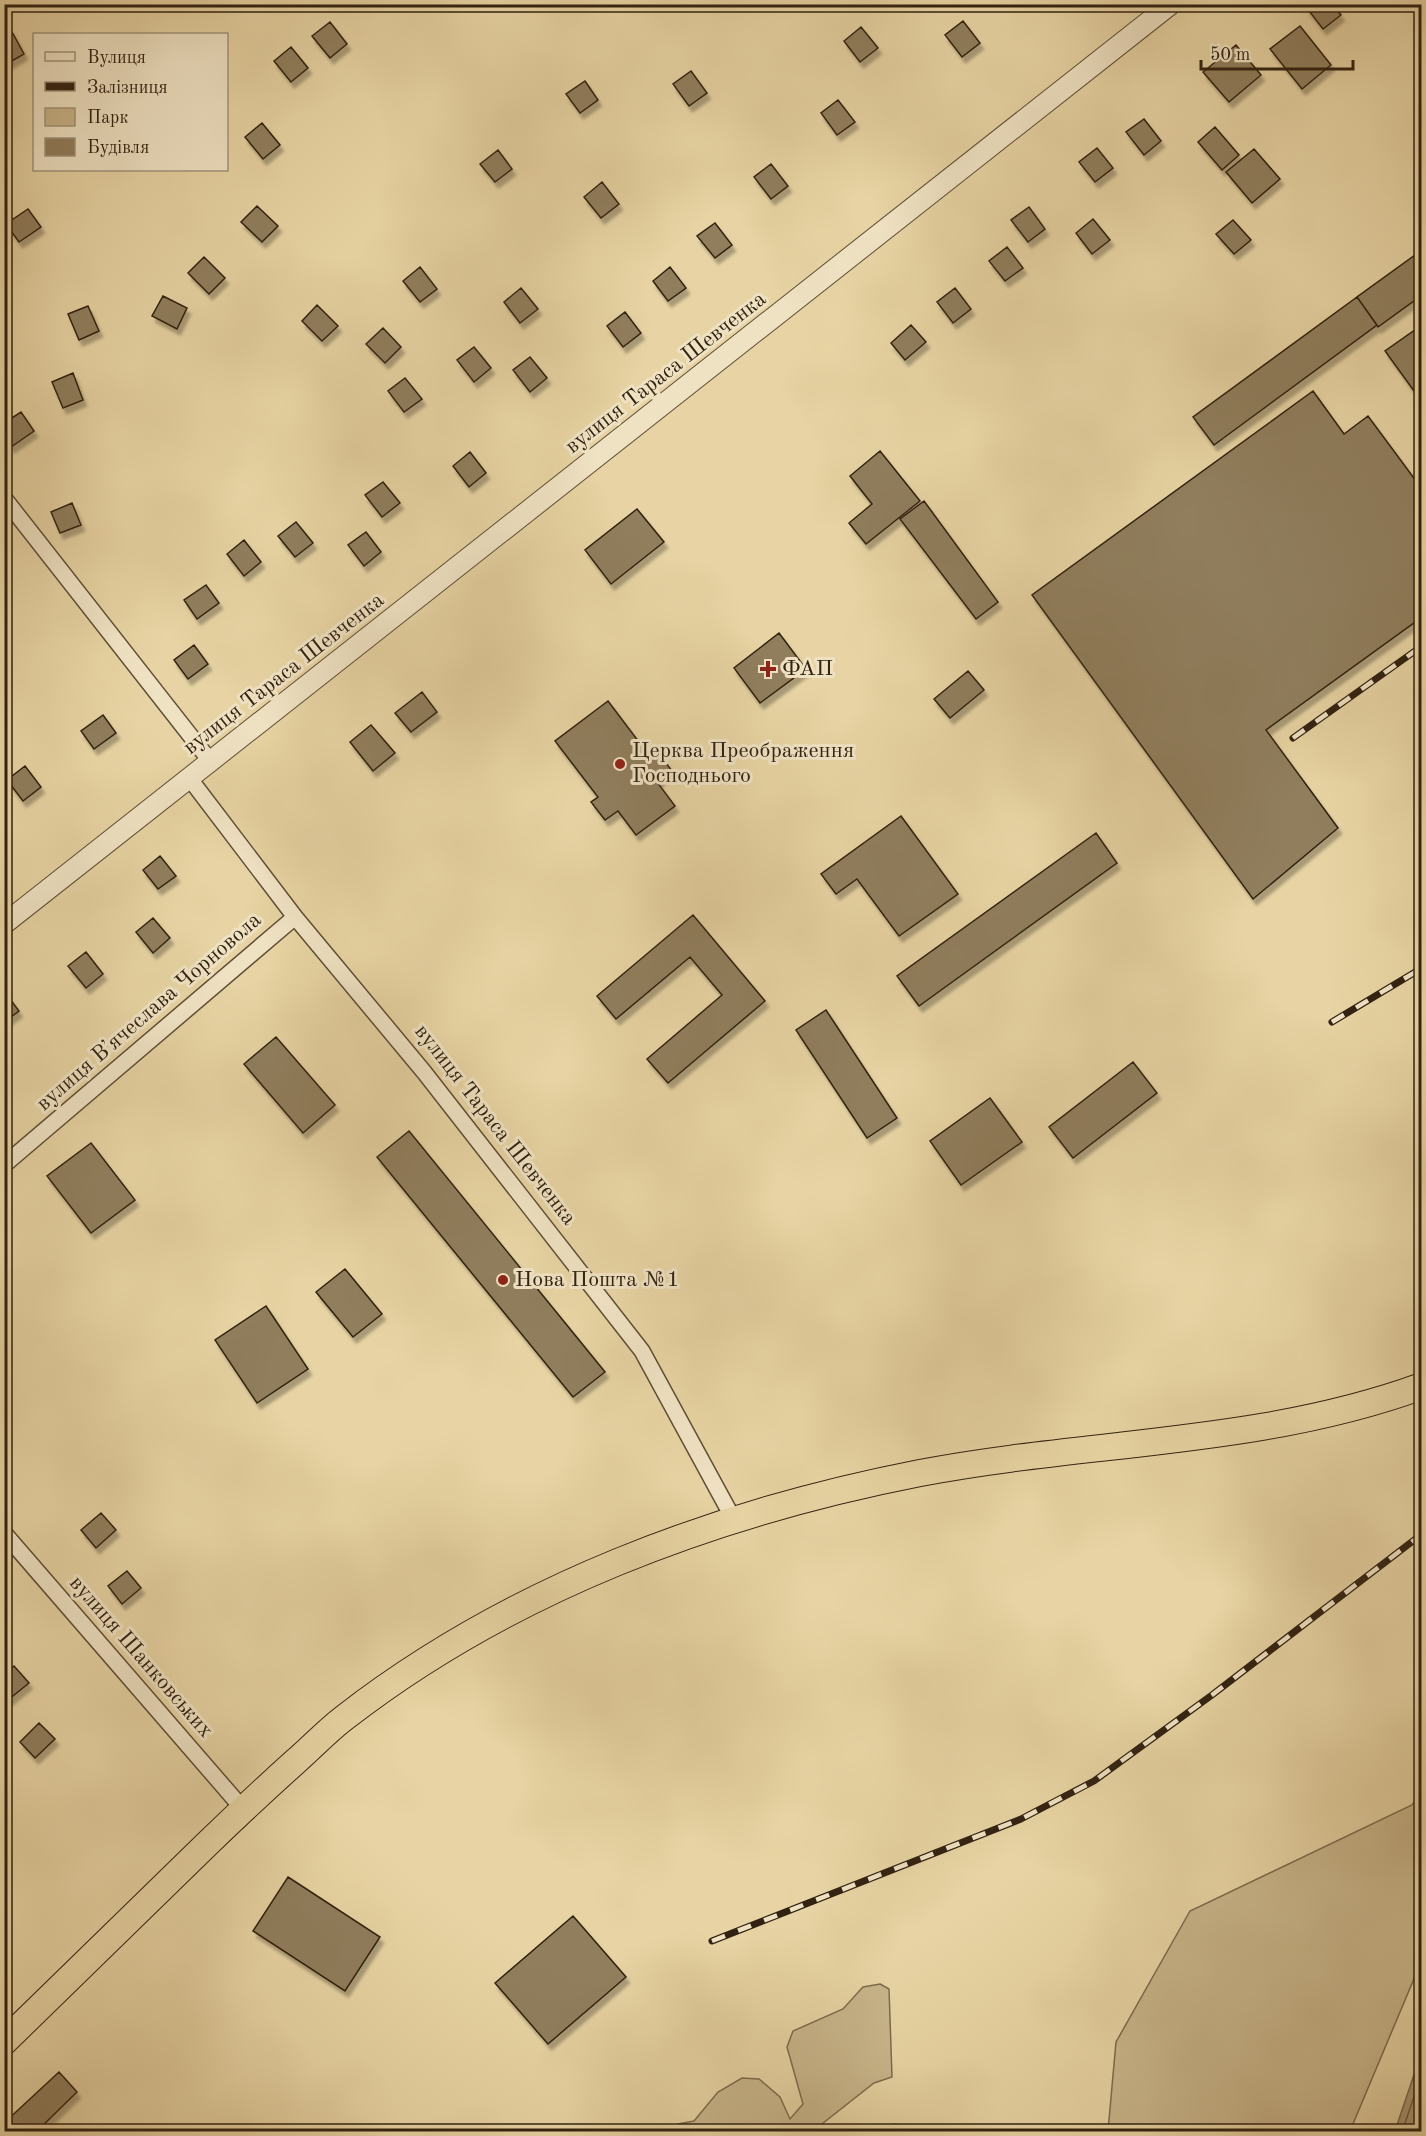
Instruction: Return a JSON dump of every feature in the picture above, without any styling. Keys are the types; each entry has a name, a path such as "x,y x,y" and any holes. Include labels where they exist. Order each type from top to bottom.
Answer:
{"highway":[{"path":"4,2042 243,1809 340,1720 403,1674 488,1623 560,1587 645,1551 734,1520 818,1497 919,1474 1007,1460 1203,1436 1301,1420 1394,1396 1422,1386"}],"street":[{"name":"вулиця Тараса Шевченка","path":"4,924 1172,4"},
{"path":"4,498 211,762"},
{"name":"вулиця Тараса Шевченка","path":"190,779 295,916 424,1072 642,1351 734,1520"},
{"name":"вулиця Вʼячеслава Чорновола","path":"4,1165 295,916"},
{"name":"вулиця Шанковських","path":"4,1533 243,1809"}],"green space":[{"path":"1421,1792 1421,1962 1350,2131 1108,2131 1116,2042 1190,1911 1412,1805"},
{"path":"880,1984 889,1989 892,2077 874,2083 813,2131 674,2131 678,2124 694,2121 718,2092 742,2078 759,2079 780,2097 790,2119 803,2104 787,2047 793,2031 843,2009 863,1987"},
{"path":"893,2124 971,2131 885,2131"}],"water":[{"path":"1421,2054 1421,2131 1395,2131"}],"building":[{"path":"1310,4 1332,4 1341,15 1323,29 1306,7"},
{"path":"963,21 980,43 962,57 945,35"},
{"path":"330,22 347,44 330,58 312,36"},
{"path":"1300,26 1331,65 1302,89 1270,49"},
{"path":"861,27 878,48 860,62 844,41"},
{"path":"11,30 24,54 5,65 4,34"},
{"path":"1236,45 1261,75 1229,102 1203,72"},
{"path":"291,47 308,68 291,82 274,61"},
{"path":"691,71 707,93 689,106 673,84"},
{"path":"585,81 598,100 580,113 566,94"},
{"path":"838,100 855,122 837,135 821,113"},
{"path":"1144,119 1161,141 1144,155 1126,132"},
{"path":"262,123 280,145 263,159 245,137"},
{"path":"1215,127 1239,155 1222,170 1198,142"},
{"path":"1097,148 1113,168 1095,182 1079,162"},
{"path":"1254,149 1280,179 1252,203 1226,172"},
{"path":"498,150 512,169 495,182 480,164"},
{"path":"771,164 788,186 771,199 754,177"},
{"path":"602,182 619,204 601,218 584,197"},
{"path":"257,206 278,226 262,242 241,222"},
{"path":"1029,207 1045,229 1028,242 1011,220"},
{"path":"28,209 41,227 19,242 6,224"},
{"path":"1093,219 1110,240 1092,254 1076,233"},
{"path":"1233,220 1251,240 1234,254 1216,234"},
{"path":"715,223 732,245 715,258 697,236"},
{"path":"1007,247 1023,268 1005,281 989,261"},
{"path":"1422,250 1422,295 1378,327 1357,297"},
{"path":"204,257 225,278 209,294 188,273"},
{"path":"420,267 437,289 420,302 403,281"},
{"path":"670,267 686,288 668,301 653,281"},
{"path":"521,288 538,309 520,323 504,302"},
{"path":"955,288 971,309 953,323 937,302"},
{"path":"163,296 187,308 177,329 152,316"},
{"path":"1357,297 1377,325 1214,445 1193,417"},
{"path":"317,305 338,326 322,341 302,321"},
{"path":"88,306 99,331 79,340 68,314"},
{"path":"625,312 641,333 623,347 607,326"},
{"path":"911,325 926,342 905,360 891,343"},
{"path":"1422,325 1422,402 1385,351"},
{"path":"383,328 401,347 385,363 366,344"},
{"path":"474,347 491,368 474,382 457,360"},
{"path":"530,357 547,378 530,392 513,370"},
{"path":"73,373 83,400 63,408 52,382"},
{"path":"405,378 422,399 404,412 388,391"},
{"path":"1313,391 1344,434 1368,416 1422,489 1422,617 1266,730 1338,828 1253,899 1032,595"},
{"path":"21,412 34,431 11,447 4,438 4,423"},
{"path":"880,451 920,501 866,544 849,523 872,504 850,476"},
{"path":"470,452 486,473 469,487 453,466"},
{"path":"383,482 400,503 382,517 365,495"},
{"path":"924,501 998,602 976,619 900,519"},
{"path":"72,503 81,525 60,533 51,512"},
{"path":"637,509 664,542 611,584 585,550"},
{"path":"296,522 313,543 295,557 278,536"},
{"path":"366,532 381,552 364,566 348,545"},
{"path":"244,540 261,562 244,576 227,554"},
{"path":"206,585 219,603 197,619 184,600"},
{"path":"779,633 806,669 760,703 734,668"},
{"path":"194,645 208,664 188,679 174,660"},
{"path":"968,671 984,690 950,718 934,699"},
{"path":"422,692 437,712 411,732 395,713"},
{"name":"Церква Преображення Господнього","path":"608,701 651,758 658,752 672,771 657,782 675,806 636,835 618,811 605,820 591,802 598,797 555,741"},
{"path":"103,715 116,733 94,749 81,731"},
{"path":"371,725 395,753 373,771 350,742"},
{"path":"25,766 41,787 23,801 7,780"},
{"path":"901,816 958,894 899,936 857,879 836,894 821,874"},
{"path":"1096,833 1117,863 919,1006 897,976"},
{"path":"160,856 176,876 158,889 143,870"},
{"path":"693,915 765,1001 668,1083 647,1059 722,995 690,957 616,1019 597,996"},
{"path":"153,918 170,938 153,953 136,932"},
{"path":"86,952 103,974 86,988 68,966"},
{"path":"4,991 19,1011 4,1022"},
{"path":"826,1010 897,1118 867,1138 796,1030"},
{"path":"276,1037 335,1105 303,1133 244,1064"},
{"path":"1133,1062 1157,1093 1073,1158 1049,1127"},
{"path":"990,1098 1022,1142 961,1185 930,1141"},
{"path":"409,1131 605,1372 573,1397 377,1157"},
{"path":"91,1143 135,1200 91,1233 47,1176"},
{"path":"345,1269 382,1314 353,1337 316,1292"},
{"path":"266,1306 308,1369 257,1403 215,1340"},
{"path":"101,1513 116,1530 96,1548 81,1530"},
{"path":"127,1571 141,1588 122,1604 108,1586"},
{"path":"14,1666 29,1683 8,1700 4,1696 4,1674"},
{"path":"39,1723 55,1739 35,1758 20,1742"},
{"path":"288,1877 380,1937 345,1991 253,1931"},
{"path":"573,1916 626,1977 548,2044 495,1983"},
{"path":"59,2072 77,2092 36,2132 4,2132 4,2123"}],"railway":[{"path":"1293,738 1422,646"},
{"path":"1332,1022 1422,968"},
{"path":"712,1941 1021,1819 1094,1781 1212,1695 1422,1534"}],"place":[{"name":"ФАП","path":"768,669"},
{"name":"Церква Преображення Господнього","path":"620,764"},
{"name":"Нова Пошта №1","path":"503,1280"}]}
